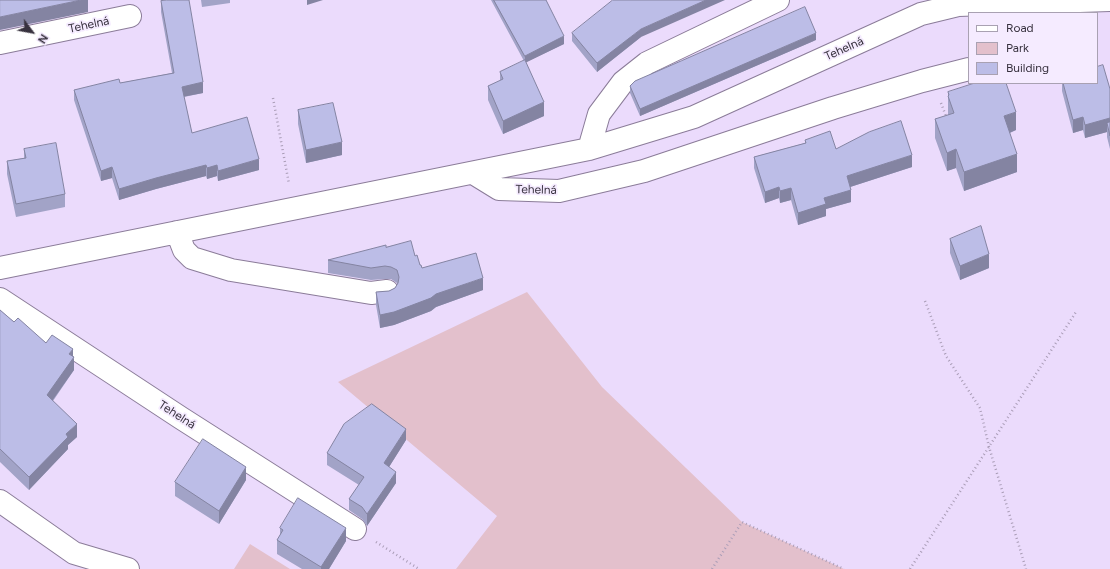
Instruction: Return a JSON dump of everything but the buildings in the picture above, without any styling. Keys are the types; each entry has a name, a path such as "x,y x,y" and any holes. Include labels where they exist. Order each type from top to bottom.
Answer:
{"street":[{"name":"Tehelná","path":"0,268 589,149 694,117 921,14 958,5 1001,2 1110,0"},
{"path":"589,149 599,114 623,82 647,63 776,1"},
{"name":"Tehelná","path":"0,43 130,16"},
{"name":"Tehelná","path":"473,173 499,188 559,191 644,171 840,106 968,69"},
{"path":"177,232 184,250 192,258 231,270 371,293 387,291"},
{"name":"Tehelná","path":"0,299 181,418 355,529"},
{"path":"0,501 74,553 128,569"}],"path":[{"path":"932,79 949,126"},
{"path":"273,98 290,191"},
{"path":"925,301 946,356 980,408 989,447 1026,569"},
{"path":"910,569 1076,312"},
{"path":"712,569 742,522 844,569"},
{"path":"355,529 419,569"}],"green space":[{"path":"527,292 602,387 742,522 844,569 456,569 497,516 338,382"},
{"path":"250,544 290,569 234,569"}]}
